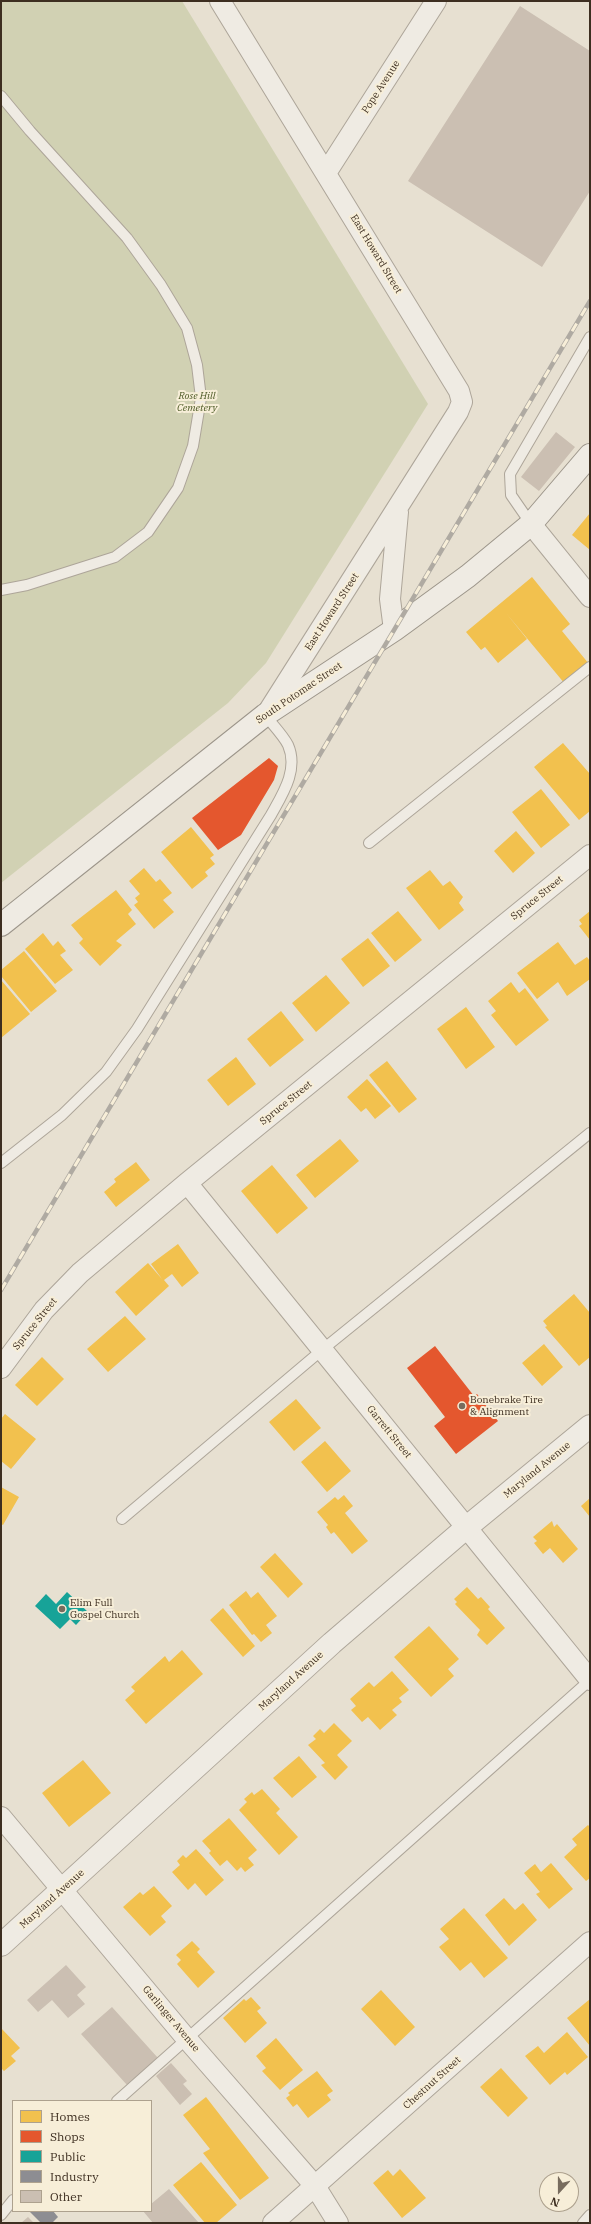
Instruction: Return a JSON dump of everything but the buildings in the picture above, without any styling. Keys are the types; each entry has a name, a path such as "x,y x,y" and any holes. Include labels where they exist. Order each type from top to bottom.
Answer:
{"street":[{"name":"East Howard Street","path":"220,1 459,391 462,402 458,412 398,509 265,715"},
{"name":"Pope Avenue","path":"326,173 436,1"},
{"name":"South Potomac Street","path":"1,925 265,715 394,630 468,576 531,524 590,455"},
{"name":"East Howard Street","path":"394,630 390,598 398,509"},
{"path":"531,524 590,597"},
{"name":"Spruce Street","path":"1,1368 44,1310 75,1279 187,1184 590,855"},
{"name":"Garrett Street","path":"187,1184 590,1680"},
{"name":"Maryland Avenue","path":"1,1945 332,1643 467,1527 590,1426"},
{"name":"Garlinger Avenue","path":"1,1817 186,2038 315,2186 338,2223"},
{"name":"Chestnut Street","path":"273,2223 590,1942"}],"lane":[{"path":"1,96 30,131 127,238 161,285 187,328 197,365 201,398 193,446 178,488 148,532 115,557 48,579 1,590"},
{"path":"531,524 511,495 510,474 522,451 590,337"},
{"path":"369,843 590,666"},
{"path":"1,1163 62,1115 106,1072 138,1029 271,815 288,783 291,764 288,745 265,715"},
{"path":"122,1519 322,1350 590,1133"},
{"path":"117,2100 590,1680"},
{"path":"1,2214 12,2201"},
{"path":"583,2223 590,2215"}],"green space":[{"name":"Rose Hill Cemetery","path":"1,1 182,1 428,404 266,663 228,703 1,883"}],"railway":[{"path":"1,1290 590,301"}],"place":[{"name":"Bonebrake Tire & Alignment","path":"462,1406"},
{"name":"Elim Full Gospel Church","path":"62,1609"}]}
